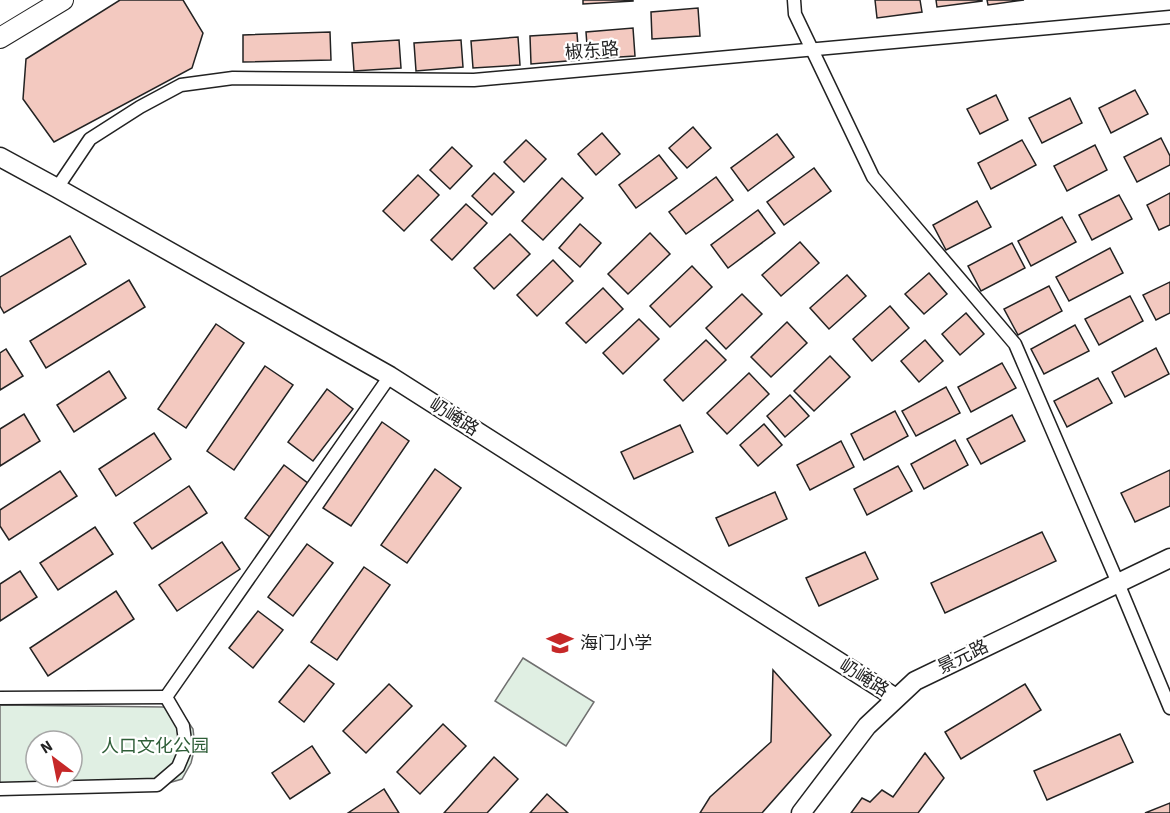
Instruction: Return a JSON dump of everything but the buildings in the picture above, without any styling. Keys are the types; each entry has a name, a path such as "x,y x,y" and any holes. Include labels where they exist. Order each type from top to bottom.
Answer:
{"main road":[{"path":"0,38 63,0"}],"street":[{"path":"794,0 795,14 873,177 1015,344 1170,708"},
{"name":"椒东路","path":"57,188 90,139 140,107 181,85 232,78 474,80 1170,17"},
{"name":"屷崦路","path":"0,157 390,376 896,698"},
{"path":"166,697 390,376"},
{"name":"景元路","path":"801,813 867,726 915,681 1170,558"},
{"path":"0,698 166,697"},
{"path":"0,789 157,785 178,767 186,748 183,726 166,697"}],"green space":[{"path":"523,658 594,702 566,746 495,701"},
{"name":"人口文化公园","path":"0,705 164,707 182,713 193,729 195,747 191,763 182,779 165,784 84,784 84,729 24,729 24,784 0,784"}],"place":[{"name":"海门小学","path":"560,643"}]}
